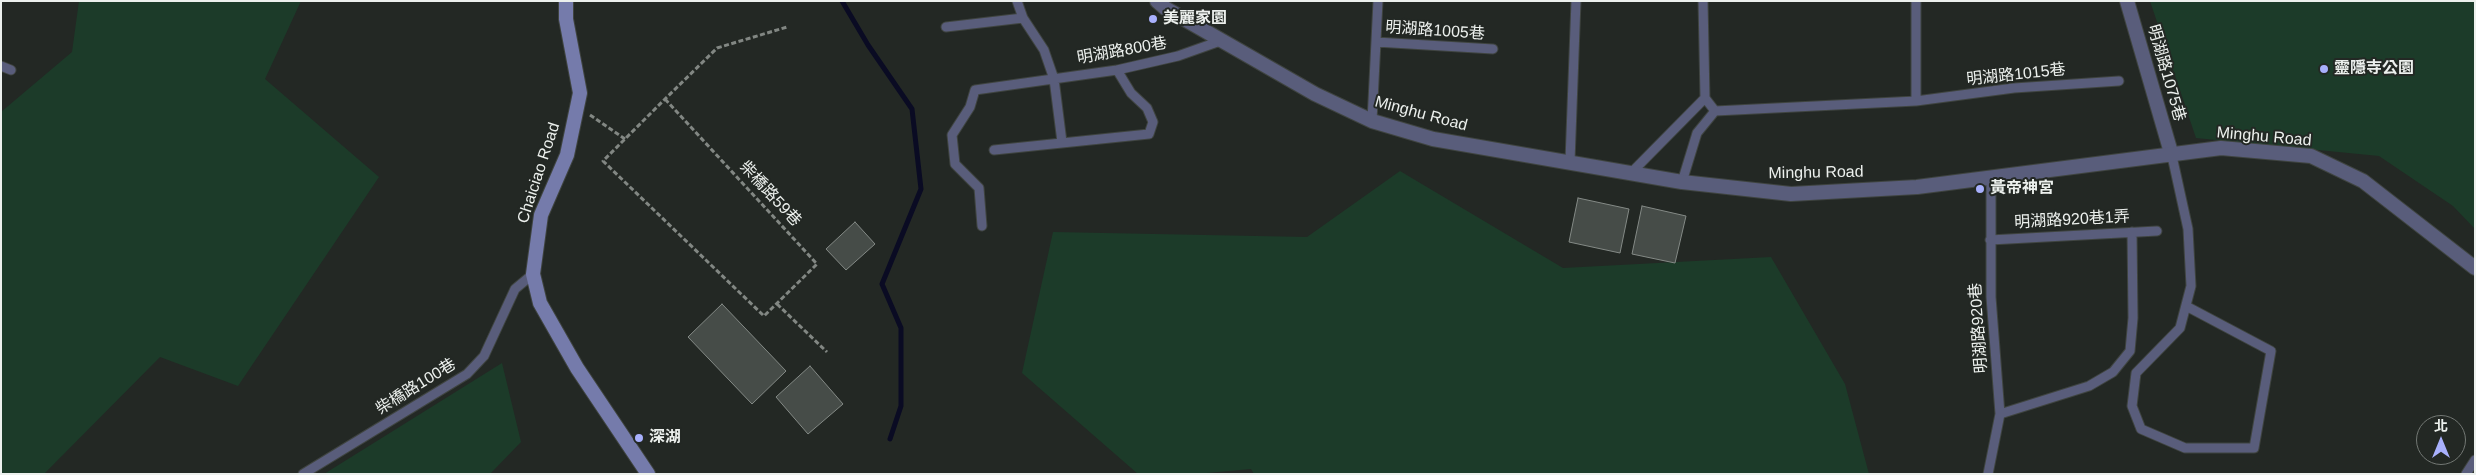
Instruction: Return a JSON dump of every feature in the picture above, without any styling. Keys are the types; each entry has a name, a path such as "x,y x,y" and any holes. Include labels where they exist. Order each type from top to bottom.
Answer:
{"main road":[{"name":"Chaiciao Road","path":"566,1 566,19 580,93 567,155 541,216 532,274 540,303 576,368 645,472"}],"street":[{"name":"Minghu Road","path":"1157,1 1164,8 1315,94 1372,121 1433,138 1682,182 1790,194 1917,187 2172,156 2221,148 2311,156 2363,181 2475,268"},
{"name":"明湖路1075巷","path":"2127,1 2172,156"}],"lane":[{"path":"1017,1 1023,18 1044,50 1054,79 1062,142"},
{"name":"明湖路1005巷","path":"1372,121 1378,1"},
{"path":"1570,161 1576,1"},
{"path":"1682,182 1697,133 1715,111 1706,98 1702,1"},
{"path":"1916,1 1916,101"},
{"path":"946,27 1023,18"},
{"name":"明湖路800巷","path":"982,226 979,188 955,164 952,135 970,107 975,90 1117,70 1178,56 1223,40"},
{"name":"明湖路1005巷","path":"1376,42 1493,49"},
{"path":"1,66 11,70"},
{"path":"994,150 1149,134 1153,122 1147,108 1131,94 1117,70"},
{"name":"明湖路1015巷","path":"1715,111 1916,101 2014,88 2119,81"},
{"path":"1630,173 1706,98"},
{"path":"2172,156 2188,229 2191,286 2180,328 2136,373 2132,406 2141,429 2185,448 2254,448 2271,351 2186,306"},
{"name":"明湖路920巷","path":"1988,474 2000,414 1991,297 1991,178"},
{"name":"明湖路920巷1弄","path":"1990,240 2157,231"},
{"path":"2000,414 2090,386 2113,372 2130,351 2134,318 2132,232"},
{"name":"柴橋路100巷","path":"303,474 467,374 484,356 515,289 532,274"},
{"path":"2466,474 2475,460"}],"path":[{"name":"柴橋路59巷","path":"665,100 818,264 764,316 603,161 716,48 787,27"},
{"path":"577,106 625,139"},
{"path":"777,304 827,352"}],"green space":[{"path":"79,1 301,1 265,79 379,177 238,386 160,357 44,474 1,474 1,112 72,52"},
{"name":"靈隱寺公園","path":"2150,1 2475,1 2475,229 2453,206 2379,156 2196,138"},
{"path":"1400,171 1563,268 1771,257 1845,384 1869,474 1254,474 1251,469 1196,474 1138,474 1022,373 1053,232 1307,237"},
{"path":"502,363 521,442 490,474 324,474"}],"building":[{"path":"1578,198 1629,209 1620,253 1569,242"},
{"path":"1642,206 1686,216 1675,263 1632,254"},
{"path":"855,222 875,244 846,270 826,249"},
{"path":"722,304 786,371 752,404 688,337"},
{"path":"810,366 843,404 808,434 776,397"}],"waterway":[{"path":"842,1 868,45 912,109 921,189 882,284 901,328 901,406 890,439"}],"place":[{"name":"美麗家園","path":"1153,19"},
{"name":"靈隱寺公園","path":"2324,69"},
{"name":"黃帝神宮","path":"1980,189"},
{"name":"深湖","path":"639,438"}]}
